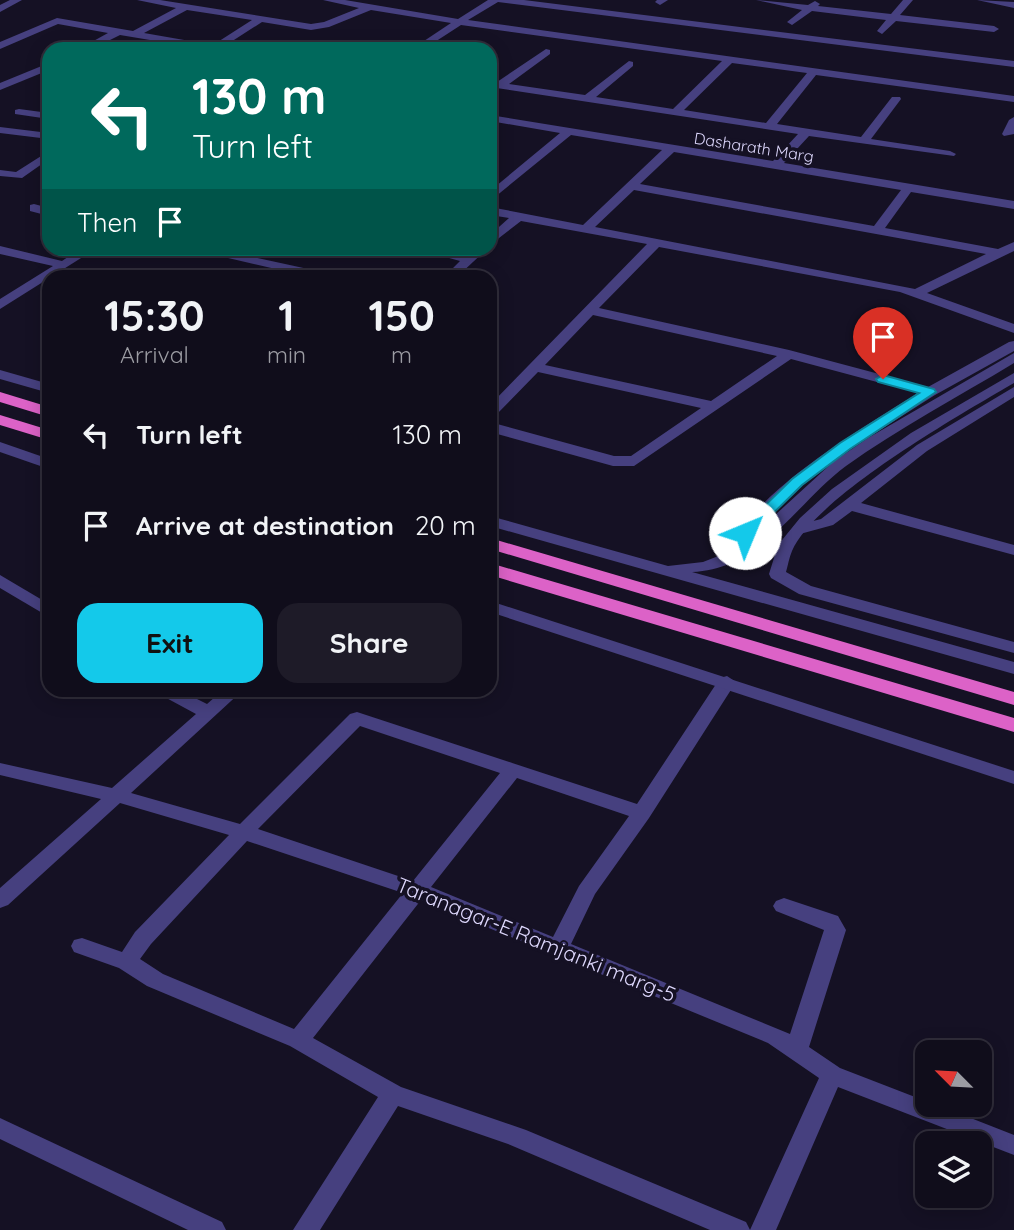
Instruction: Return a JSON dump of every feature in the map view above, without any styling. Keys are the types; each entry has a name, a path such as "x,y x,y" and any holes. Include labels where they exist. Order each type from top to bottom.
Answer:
{"highway":[{"path":"0,397 42,410"},
{"path":"0,420 42,433"},
{"path":"497,545 1014,699"},
{"path":"497,571 1014,725"}],"street":[{"path":"0,9 17,0"},
{"path":"142,0 318,27 370,7"},
{"path":"331,0 459,22 1014,99"},
{"path":"428,42 494,0"},
{"path":"502,0 1014,64"},
{"path":"559,8 576,0"},
{"path":"761,0 994,29"},
{"path":"792,22 820,0"},
{"path":"882,31 908,0"},
{"path":"982,0 1014,5"},
{"path":"135,34 186,7"},
{"path":"224,42 259,20"},
{"path":"0,46 57,22 181,42"},
{"path":"98,42 119,31"},
{"path":"497,83 546,52"},
{"path":"675,113 729,60"},
{"path":"587,99 629,64"},
{"path":"0,87 42,69"},
{"path":"768,128 814,71"},
{"path":"0,74 42,77"},
{"path":"497,84 950,154"},
{"path":"864,141 896,99"},
{"path":"19,112 42,115"},
{"name":"Dasharath Marg","path":"497,119 1014,205"},
{"path":"1008,134 1014,120"},
{"path":"0,130 42,135"},
{"path":"497,191 568,132"},
{"path":"775,167 805,133"},
{"path":"586,229 670,149"},
{"path":"0,173 18,176 42,159"},
{"path":"632,186 999,253"},
{"path":"877,230 908,188"},
{"path":"34,208 42,210"},
{"path":"497,212 903,289 1014,329"},
{"path":"497,236 518,217"},
{"path":"497,397 536,367 656,242"},
{"path":"915,294 1014,246"},
{"path":"0,250 64,265"},
{"path":"57,270 78,256"},
{"path":"228,256 294,270"},
{"path":"456,256 470,259"},
{"path":"458,270 473,256"},
{"path":"3,301 42,281"},
{"path":"590,310 789,354 930,392"},
{"path":"745,552 745,533 797,482 845,446 930,392 1014,345"},
{"path":"497,429 613,461 634,461 789,354"},
{"path":"656,568 705,567 745,552 838,465 873,441 1014,357"},
{"path":"536,367 713,406"},
{"path":"0,374 42,387"},
{"path":"1014,377 921,431 865,471 800,529 780,555 777,566 777,574 805,590 1014,648"},
{"path":"800,529 827,522 922,448 1014,391"},
{"path":"0,447 42,462"},
{"path":"849,505 1012,548"},
{"path":"497,523 1014,668"},
{"path":"0,580 42,607"},
{"path":"497,608 1014,778"},
{"path":"559,947 586,891 642,813 727,682"},
{"path":"179,697 208,713"},
{"path":"0,900 226,697"},
{"path":"127,962 133,947 153,929 243,831 357,718 642,813"},
{"name":"Taranagar-E Ramjanki marg-5","path":"0,769 115,795 243,831 363,874 416,889 776,1037 832,1075 1014,1145"},
{"path":"298,1040 512,771"},
{"path":"784,906 830,922 835,930 796,1051"},
{"path":"82,946 127,962 155,980 298,1040 393,1094 517,1137 737,1230"},
{"path":"763,1230 832,1075"},
{"path":"306,1230 393,1094"},
{"path":"0,1128 213,1230"}],"route":[{"path":"745,533 797,482 845,446 930,392 883,379"}]}
